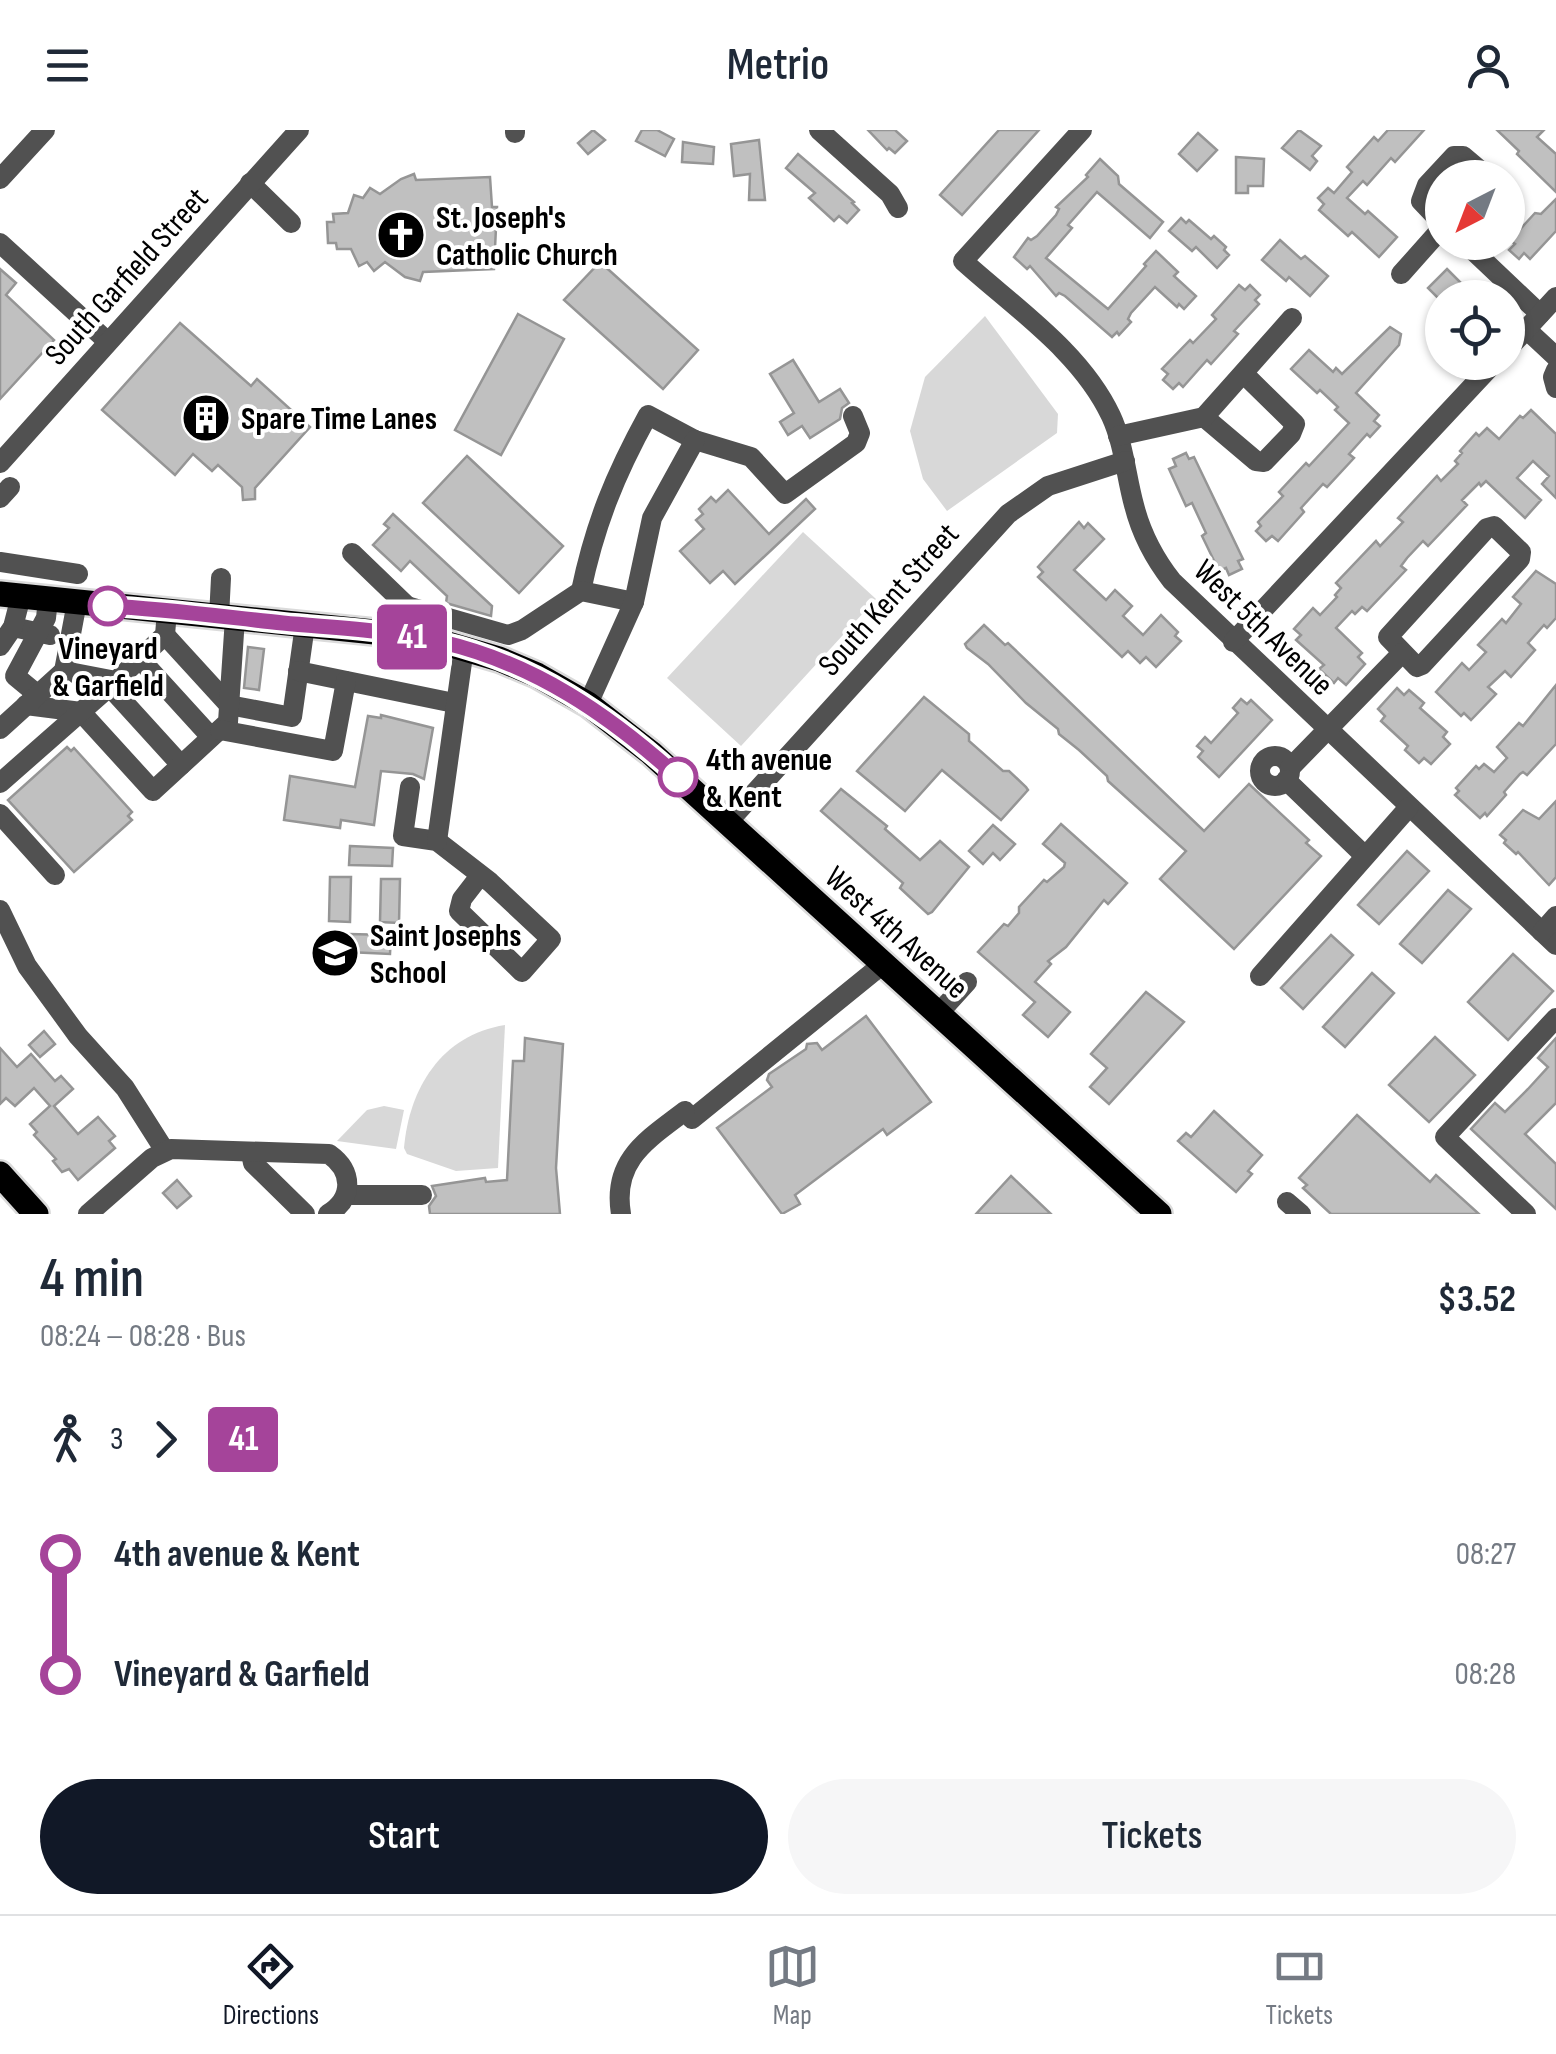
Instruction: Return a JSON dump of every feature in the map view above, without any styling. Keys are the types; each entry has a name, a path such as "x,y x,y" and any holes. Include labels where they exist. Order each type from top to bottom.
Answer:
{"main road":[{"name":"West 4th Avenue","path":"6,594 78,602 166,623 227,617 404,636 464,648 504,647 537,675 625,730 1158,1214"},
{"path":"0,1174 36,1214"}],"street":[{"path":"0,179 45,130"},
{"name":"South Garfield Street","path":"0,463 299,130"},
{"path":"819,130 890,194 898,208"},
{"name":"West 5th Avenue","path":"1082,130 963,261 1081,369 1104,402 1118,436 1134,507 1158,563 1189,600 1409,807 1551,931"},
{"path":"250,184 291,223"},
{"path":"0,243 107,341"},
{"path":"1400,274 1425,245"},
{"path":"1480,260 1533,322 1556,358"},
{"path":"1525,331 1556,297"},
{"path":"1118,436 1204,417 1292,318"},
{"path":"1556,370 1556,388"},
{"path":"1204,417 1256,461 1264,462 1291,434 1295,424 1244,374"},
{"path":"1234,642 1478,380"},
{"path":"352,552 407,606 504,647 522,630 581,591 592,542 614,477 648,415 695,440 751,457 784,494 856,443 860,433 853,416"},
{"path":"588,704 634,602 652,518 695,440"},
{"name":"South Kent Street","path":"728,822 1008,514 1048,486 1125,461"},
{"path":"1494,526 1520,552 1520,559 1422,665 1417,666 1402,653 1388,637 1393,629 1487,528 1494,526"},
{"path":"0,562 78,574"},
{"path":"48,599 46,618 15,676 32,700 81,712 152,791 228,722 227,617 220,578"},
{"path":"581,591 634,602"},
{"path":"0,664 6,658 6,594"},
{"path":"0,729 64,672 78,602"},
{"path":"404,636 407,606"},
{"path":"0,783 113,684 166,623 229,705 292,717 305,625"},
{"path":"7,637 39,632 69,640"},
{"path":"437,841 464,648"},
{"path":"1365,856 1288,774 1402,653"},
{"path":"139,658 216,734 333,752 346,681"},
{"path":"298,671 454,703"},
{"path":"64,672 113,684 181,765"},
{"path":"410,787 402,836 437,841 479,876 552,939 522,972 460,911 462,899 479,876"},
{"path":"1260,976 1409,807"},
{"path":"0,814 55,875"},
{"path":"0,910 28,966 78,1036 125,1088 165,1151"},
{"path":"621,1214 619,1190 626,1166 640,1146 688,1115 884,964"},
{"path":"938,1014 967,982"},
{"path":"1526,1214 1444,1137 1556,1018"},
{"path":"88,1214 165,1151 329,1154 344,1167 349,1184 340,1205 328,1214"},
{"path":"251,1153 253,1163 303,1214"},
{"path":"346,1195 422,1195"}],"shaded area":[{"path":"985,316 1058,414 1057,433 947,511 923,479 910,431 925,377"},
{"path":"803,532 876,599 741,746 667,678"},
{"path":"505,1025 498,1168 456,1171 407,1154 404,1148 413,1105 432,1068 463,1040"},
{"path":"384,1106 404,1110 396,1149 337,1141 367,1110"}],"building":[{"path":"593,130 605,140 588,154 578,143"},
{"path":"642,130 657,130 674,139 665,156 636,141"},
{"path":"868,130 895,130 907,141 895,153"},
{"path":"999,130 1039,130 962,215 940,195"},
{"path":"1299,130 1321,146 1312,156 1317,161 1310,170 1282,148"},
{"path":"1388,130 1424,130 1395,162 1391,158 1367,185 1363,181 1347,198 1397,237 1379,257 1352,232 1348,236 1319,210 1324,204 1318,198 1328,188 1334,193 1352,172 1347,167 1374,137 1378,141"},
{"path":"1497,130 1544,130 1537,137 1556,154 1556,192 1517,154 1519,151"},
{"path":"1198,133 1217,150 1197,171 1179,154"},
{"path":"759,140 765,200 749,200 750,174 734,176 731,144"},
{"path":"683,142 714,147 713,164 682,162"},
{"path":"798,154 854,202 859,210 847,223 839,216 834,221 809,198 815,193 786,168"},
{"path":"1236,157 1264,159 1263,186 1248,186 1248,193 1236,193"},
{"path":"1100,159 1118,176 1119,184 1163,222 1150,238 1097,192 1046,258 1108,309 1156,251 1178,272 1174,276 1196,296 1184,309 1155,287 1131,313 1131,322 1112,337 1065,296 1056,296 1030,266 1027,269 1014,257 1028,238 1037,236 1056,215 1056,207 1088,177"},
{"path":"414,174 416,180 490,177 492,207 497,207 494,269 423,272 420,281 405,277 385,262 374,271 367,262 359,266 351,249 337,249 336,243 328,243 327,222 334,222 333,214 348,213 354,195 363,198 370,188 380,194"},
{"path":"1556,199 1556,231 1530,259 1525,254 1525,224 1535,213 1541,214"},
{"path":"1181,218 1226,247 1229,255 1217,268 1196,247 1192,251 1169,231"},
{"path":"1280,240 1328,276 1310,296 1262,260"},
{"path":"600,262 698,350 663,389 564,300"},
{"path":"0,269 16,283 6,295 54,340 0,399"},
{"path":"1447,269 1458,280 1436,280"},
{"path":"1239,285 1245,290 1250,285 1260,295 1255,300 1259,304 1211,364 1207,360 1183,387 1179,383 1173,389 1163,380 1168,374 1162,369 1216,319 1212,315"},
{"path":"518,314 564,339 501,455 455,430"},
{"name":"Spare Time Lanes","path":"180,323 251,386 257,379 310,427 255,488 255,499 243,500 242,487 218,465 212,471 193,454 175,475 102,410"},
{"path":"1390,327 1401,334 1399,345 1356,393 1379,415 1374,421 1380,426 1349,454 1354,458 1327,487 1323,484 1301,508 1304,512 1278,541 1272,536 1266,541 1256,531 1261,526 1258,522 1283,496 1279,492 1349,423 1320,390 1317,393 1291,369 1309,350 1333,372 1336,368 1342,374"},
{"path":"793,360 819,402 840,389 849,403 842,408 840,419 810,438 802,426 788,435 780,422 794,413 770,374"},
{"path":"1531,410 1556,434 1556,498 1542,484 1549,476 1533,461 1517,478 1541,500 1525,518 1486,481 1481,486 1479,483 1462,500 1467,505 1428,546 1423,541 1401,566 1406,570 1367,611 1362,607 1355,614 1352,611 1336,628 1362,653 1358,657 1365,664 1346,685 1338,678 1334,683 1319,669 1324,665 1296,640 1301,635 1294,629 1313,608 1320,615 1337,597 1341,588 1336,583 1376,541 1380,546 1403,522 1398,518 1437,476 1441,481 1458,464 1455,461 1460,451 1476,433 1479,436 1487,428 1499,439"},
{"path":"1186,453 1189,459 1194,457 1243,559 1238,561 1242,569 1229,575 1226,568 1219,571 1192,503 1186,506 1169,469 1176,466 1173,459"},
{"path":"467,456 563,546 519,593 423,503"},
{"path":"728,490 769,534 806,499 815,509 735,584 723,571 710,583 680,551 704,529 696,520 703,514 699,509 711,497 716,502"},
{"path":"393,514 492,606 491,616 446,603 447,596 410,561 401,571 373,545 389,528 384,524"},
{"path":"1079,522 1084,528 1088,523 1104,539 1074,570 1106,600 1115,590 1132,606 1123,616 1143,635 1161,615 1178,632 1175,636 1181,641 1156,667 1146,657 1140,663 1128,651 1122,657 1038,577 1043,572 1038,567"},
{"path":"1536,571 1556,584 1556,618 1528,643 1535,650 1511,677 1505,671 1488,687 1496,694 1471,720 1464,713 1461,716 1436,692 1462,663 1469,670 1486,652 1478,645 1502,619 1506,623 1521,604 1513,597"},
{"path":"984,625 1005,645 1008,643 1204,831 1249,784 1309,840 1306,843 1321,856 1234,949 1160,879 1186,851 967,648 965,644"},
{"path":"248,647 264,649 259,690 244,688"},
{"path":"1556,685 1556,744 1527,775 1520,774 1487,816 1485,813 1480,818 1455,795 1459,791 1456,788 1476,766 1479,769 1484,764 1494,772 1507,758 1497,747 1519,723 1523,726"},
{"path":"1397,688 1404,695 1409,690 1424,703 1420,708 1447,732 1443,737 1450,744 1431,764 1424,758 1419,763 1405,750 1408,746 1381,721 1385,716 1378,709"},
{"path":"924,697 1028,790 1001,820 942,770 905,811 857,771"},
{"path":"1241,699 1247,704 1251,700 1272,720 1219,777 1198,757 1203,751 1197,746 1205,737 1211,743 1238,713 1233,708"},
{"path":"381,715 433,728 424,779 381,771 374,825 341,820 340,828 284,820 290,776 355,787 368,716"},
{"path":"67,747 71,751 74,748 132,812 128,816 132,820 74,872 8,800"},
{"path":"841,789 887,826 885,829 920,860 940,841 969,867 932,912 928,914 900,888 903,883 821,811"},
{"path":"1556,801 1556,877 1549,885 1500,835 1523,810 1539,819"},
{"path":"1061,824 1127,883 1108,904 1104,900 1066,947 1048,961 1051,964 1035,982 1070,1012 1048,1037 1023,1015 1035,1002 978,952 1004,924 1008,926 1019,913 1019,907 1044,880 1047,882 1064,867 1065,863 1043,844"},
{"path":"993,825 1015,844 1000,860 993,853 983,864 969,851"},
{"path":"350,846 393,848 392,866 349,865"},
{"path":"1407,851 1429,871 1379,924 1358,905"},
{"path":"330,877 351,877 350,922 329,921"},
{"path":"381,879 400,879 399,923 380,922"},
{"path":"1448,890 1471,909 1422,963 1400,944"},
{"path":"348,934 391,935 390,954 348,952"},
{"path":"1331,935 1353,955 1303,1009 1281,988"},
{"path":"1513,954 1553,991 1508,1040 1468,1002"},
{"path":"1372,973 1394,993 1345,1047 1323,1027"},
{"path":"1146,992 1184,1022 1109,1104 1090,1087 1107,1068 1091,1054"},
{"path":"866,1016 931,1102 887,1135 883,1129 795,1195 800,1204 782,1214 717,1128 772,1087 767,1080 769,1074 806,1049 807,1044 817,1043 822,1050"},
{"path":"44,1031 55,1044 40,1057 29,1045"},
{"path":"1435,1037 1475,1075 1429,1122 1389,1085"},
{"path":"525,1038 563,1044 556,1168 560,1214 430,1214 429,1206 436,1196 432,1186 485,1178 486,1182 507,1180 513,1061 524,1061"},
{"path":"1556,1038 1556,1103 1525,1134 1556,1164 1556,1209 1471,1129 1495,1103 1505,1112 1528,1089 1548,1067 1538,1058"},
{"path":"0,1048 17,1067 31,1054 55,1081 61,1076 73,1089 54,1106 78,1134 98,1117 115,1136 109,1141 115,1148 78,1180 69,1169 62,1172 53,1161 56,1159 34,1135 37,1132 30,1124 50,1106 34,1088 15,1106 6,1098 0,1104"},
{"path":"1214,1111 1262,1155 1236,1192 1178,1141 1186,1133 1191,1137"},
{"path":"1357,1115 1430,1182 1436,1175 1479,1214 1331,1214 1303,1188 1307,1185 1299,1178"},
{"path":"1011,1176 1051,1214 976,1214"},
{"path":"177,1180 191,1196 177,1208 163,1193"}],"bus line":[{"name":"41","path":"108,606 394,634 478,652 537,675 588,704 625,730 678,777"}],"place":[{"name":"St. Joseph's Catholic Church","path":"401,235"},
{"name":"Spare Time Lanes","path":"206,418"},
{"name":"Vineyard & Garfield","path":"108,606"},
{"name":"4th avenue & Kent","path":"678,777"},
{"name":"Saint Josephs School","path":"335,953"}]}
